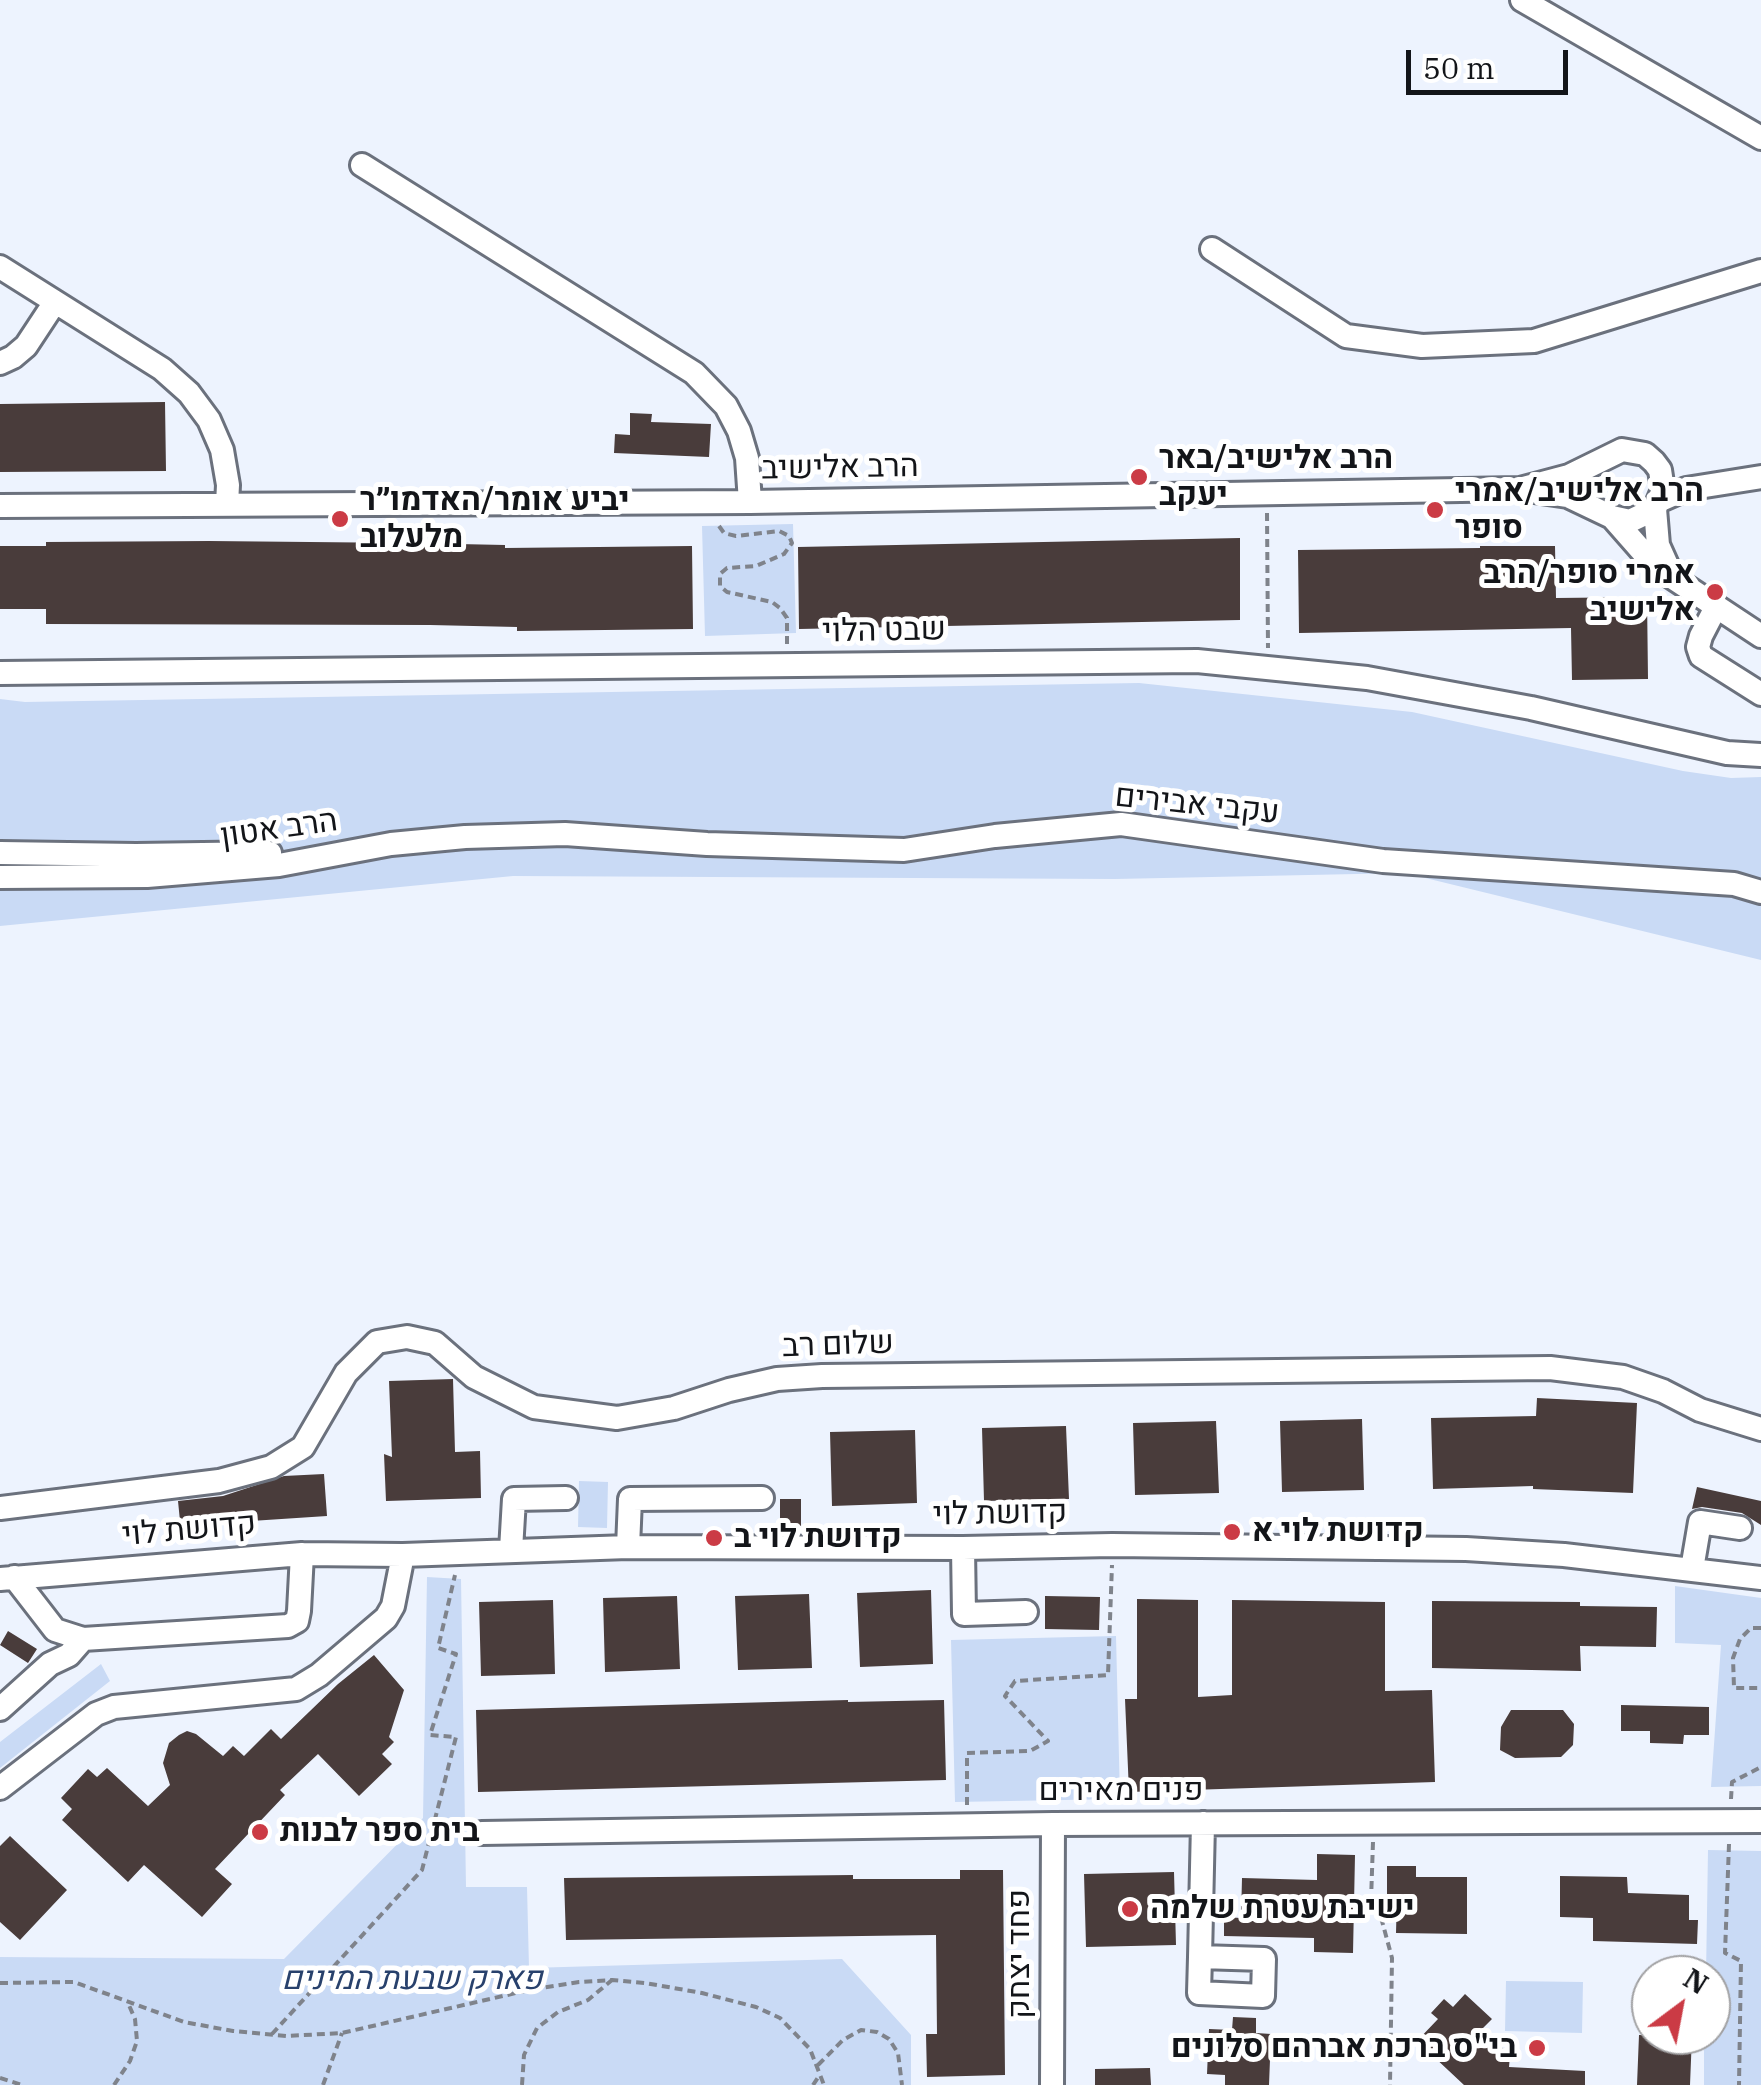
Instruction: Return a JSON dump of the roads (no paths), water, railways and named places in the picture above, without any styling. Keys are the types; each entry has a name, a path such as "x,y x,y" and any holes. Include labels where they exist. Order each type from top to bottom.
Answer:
{"street":[{"path":"1522,0 1761,138"},
{"path":"362,165 694,373 726,406 739,432 747,458 750,502"},
{"path":"1212,249 1346,336 1422,346 1534,341 1761,270"},
{"path":"0,267 162,370 200,406 222,450 228,485 226,504"},
{"path":"0,362 26,346 56,302"},
{"path":"1520,489 1569,476 1622,450 1645,454 1654,462 1688,475 1728,482"},
{"path":"1602,461 1592,480 1596,501 1607,514 1655,566 1761,636"},
{"path":"1654,462 1663,480 1658,505 1658,546 1677,580"},
{"path":"1520,489 1568,496 1607,514 1639,520 1686,489 1761,477"},
{"name":"הרב אלישיב","path":"0,506 750,502 1520,489"},
{"path":"1716,607 1701,636 1701,656 1761,694"},
{"name":"שבט הלוי","path":"0,673 1154,660 1268,666 1434,689 1727,753 1761,755"},
{"name":"עקבי אבירים","path":"565,834 707,844 904,850 995,836 1121,824 1383,861 1734,884 1761,892"},
{"name":"הרב אטון","path":"0,878 146,876 279,865 391,844 565,834"},
{"path":"0,853 276,853 279,865"},
{"name":"שלום רב","path":"0,1508 219,1481 271,1466 303,1448 346,1373 377,1342 407,1337 435,1343 474,1377 534,1406 618,1418 674,1408 777,1379 822,1376 1550,1368 1623,1377 1700,1410 1761,1429"},
{"path":"511,1550 514,1499 566,1498"},
{"path":"628,1547 630,1499 762,1498"},
{"path":"1692,1569 1700,1522 1740,1528"},
{"name":"קדושת לוי","path":"7,1578 302,1554 403,1555 628,1547 1112,1545 1466,1549 1564,1554 1761,1578"},
{"path":"963,1548 964,1614 1026,1612"},
{"path":"7,1578 55,1630 83,1639 288,1626 297,1621 299,1611 302,1554"},
{"path":"0,1788 96,1714 114,1707 296,1688 308,1682 386,1618 393,1606 403,1555"},
{"path":"0,1710 83,1639"},
{"name":"פנים מאירים","path":"482,1833 1053,1824 1761,1821"},
{"path":"1200,1957 1203,1823"},
{"name":"פחד יצחק","path":"1052,2085 1053,1824"}],"place":[{"name":"הרב אלישיב/באר יעקב","path":"1139,477"},
{"name":"הרב אלישיב/אמרי סופר","path":"1435,510"},
{"name":"יביע אומר/האדמו״ר מלעלוב","path":"340,519"},
{"name":"אמרי סופר/הרב אלישיב","path":"1715,592"},
{"name":"קדושת לוי א","path":"1232,1532"},
{"name":"קדושת לוי ב","path":"714,1538"},
{"name":"בית ספר לבנות","path":"260,1832"},
{"name":"ישיבת עטרת שלמה","path":"1130,1909"},
{"name":"בי\"ס ברכת אברהם סלונים","path":"1537,2048"}],"park label":[{"name":"פארק שבעת המינים","path":"412,1980"}]}
